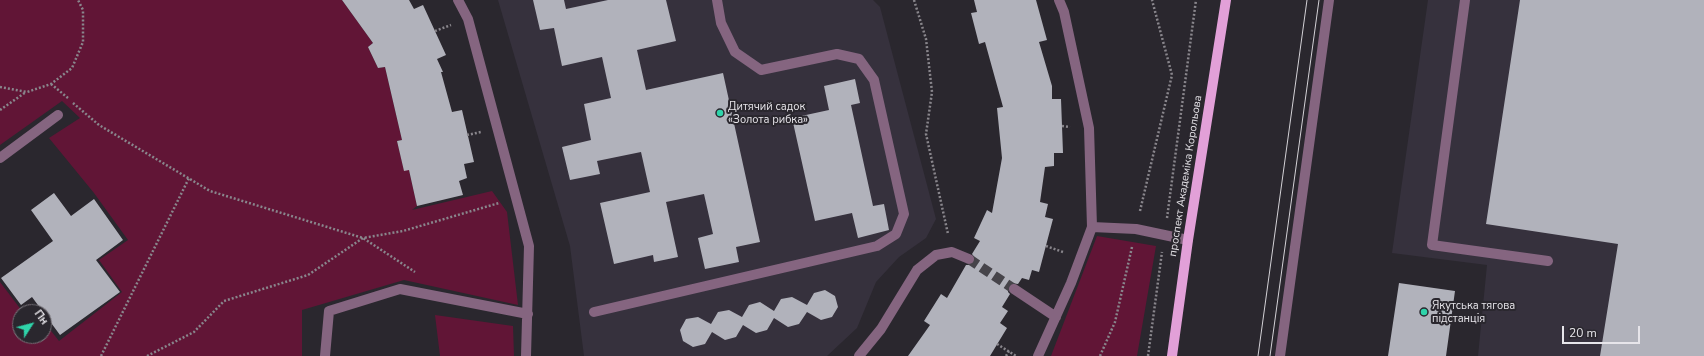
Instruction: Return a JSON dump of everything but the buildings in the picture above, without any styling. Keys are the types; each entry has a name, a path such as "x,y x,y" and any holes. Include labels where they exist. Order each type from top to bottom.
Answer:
{"main road":[{"name":"проспект Академіка Корольова","path":"1172,356 1188,240 1226,0"}],"lane":[{"path":"458,0 468,19 529,246 526,356"},
{"path":"594,312 877,246 896,234 904,214 874,80 859,59 838,54 761,70 735,52 721,23 717,0"},
{"path":"1038,356 1071,282 1092,227 1088,128 1064,12 1059,0"},
{"path":"1280,356 1329,0"},
{"path":"1465,0 1432,245 1548,261"},
{"path":"0,158 58,115"},
{"path":"1092,227 1136,229 1188,240"},
{"path":"859,356 881,329 917,270 936,254 952,252 969,259"},
{"path":"325,356 329,311 400,289 528,314"},
{"path":"1014,289 1056,317"}],"path":[{"path":"0,110 27,92 52,84 72,68 83,42 83,10 78,0"},
{"path":"914,0 926,39 932,92 926,134 952,252"},
{"path":"1100,356 1115,322 1172,75 1152,0"},
{"path":"1148,356 1196,0"},
{"path":"52,84 99,125 210,191 363,238 417,273"},
{"path":"0,87 27,92"},
{"path":"100,356 189,178"},
{"path":"147,356 194,332 224,301 308,275 363,238 403,231 516,198"},
{"path":"997,344 1016,356"},
{"path":"1006,356 1009,351"}],"shaded area":[{"path":"0,0 342,0 373,43 368,47 378,68 385,67 402,140 397,141 404,170 409,170 417,206 412,210 492,191 507,212 518,305 404,280 302,310 302,356 0,356 0,282 17,304 12,304 12,344 52,344 52,332 59,341 122,292 99,260 128,240 94,193 49,138 80,118 62,101 0,145"},
{"name":"Дитячий садок «Золота рибка»","path":"498,0 873,0 880,7 936,219 926,238 899,257 876,282 857,328 827,356 584,356 570,246"},
{"path":"1428,0 1704,0 1704,356 1478,356 1487,265 1392,253"},
{"path":"1097,236 1156,246 1137,356 1051,356"},
{"path":"435,315 513,326 514,356 440,356"}],"tunnel":[{"path":"969,259 1014,289"}],"tram line":[{"path":"1258,356 1307,0"},
{"path":"1270,356 1319,0"}],"place":[{"name":"Дитячий садок «Золота рибка»","path":"720,113"},
{"name":"Якутська тягова підстанція","path":"1424,312"}]}
